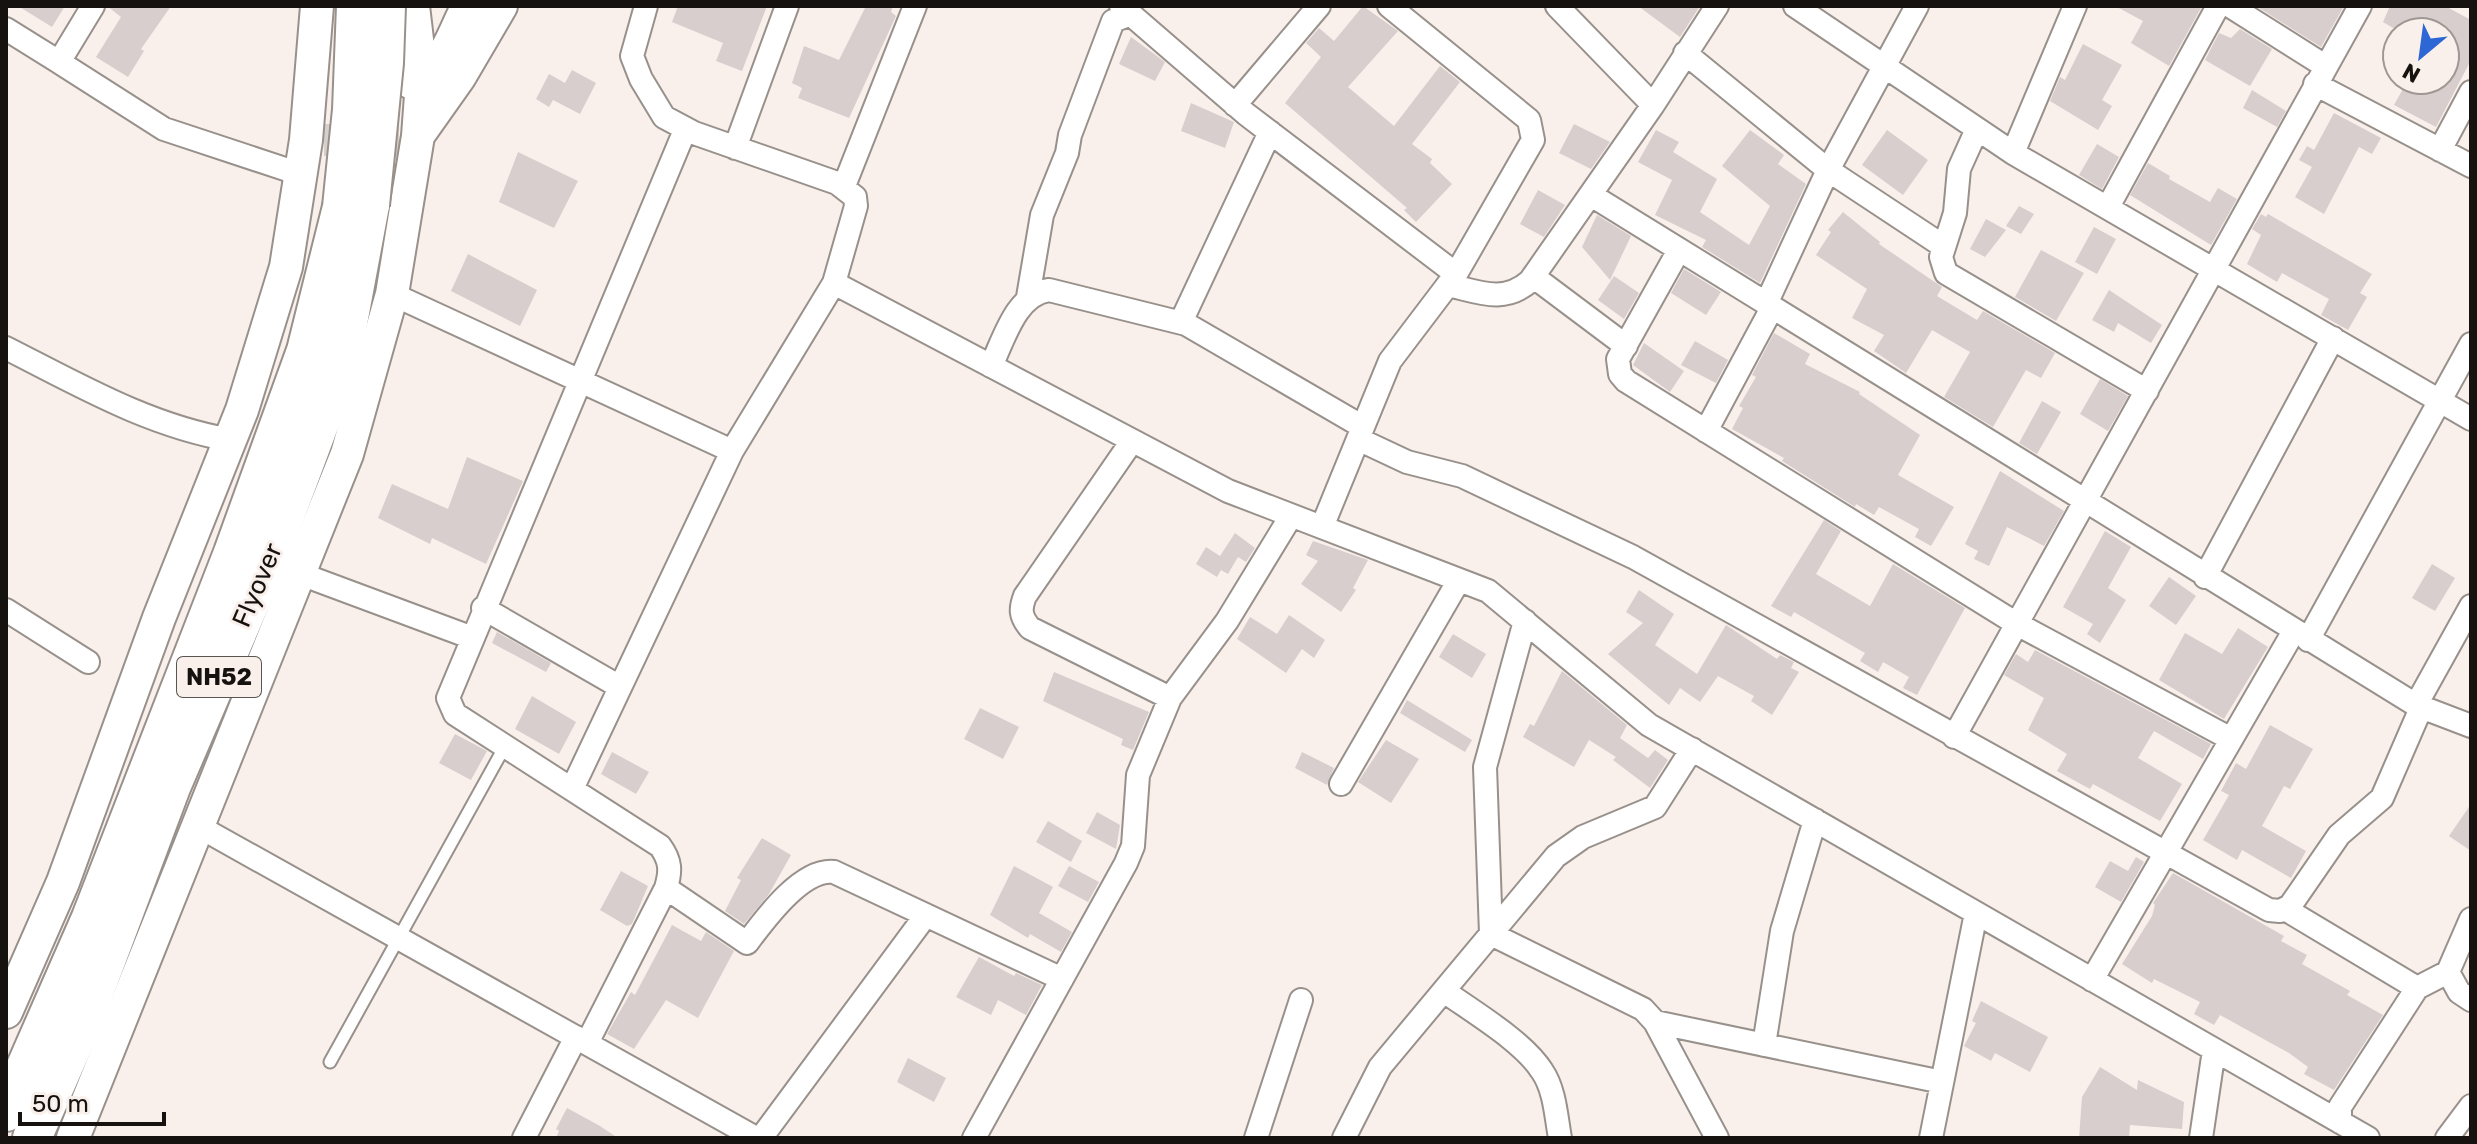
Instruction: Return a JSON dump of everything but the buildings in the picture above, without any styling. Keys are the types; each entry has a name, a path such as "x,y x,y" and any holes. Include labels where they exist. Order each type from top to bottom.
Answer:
{"highway":[{"name":"Flyover","path":"6,1112 91,918 233,553 306,351 342,207 356,56 356,6"},
{"name":"Flyover","path":"32,1138 83,1022 171,787 270,556 339,371 370,205 384,63 386,6"}],"main road":[{"path":"6,1012 16,961 63,882 159,618 231,440 286,267 300,174 315,140 322,81 317,6"},
{"path":"413,6 415,76"},
{"path":"73,1138 347,454 392,294 415,76 428,6"},
{"path":"415,76 434,70 468,6"},
{"path":"408,138 460,76 501,6"}],"street":[{"path":"59,62 93,6"},
{"path":"572,789 732,451 834,283 856,206 855,197 844,186 685,130 664,117 635,67 633,43 646,6"},
{"path":"735,148 787,6"},
{"path":"844,186 915,6"},
{"path":"1235,105 1319,6"},
{"path":"1322,527 1390,361 1452,280 1530,149 1533,130 1529,120 1389,6"},
{"path":"1557,6 1653,105"},
{"path":"991,366 1028,297 1042,215 1113,21 1126,10 1235,105 1452,280 1499,297 1520,290 1534,277 1717,6"},
{"path":"1795,6 2013,153 2471,419"},
{"path":"1706,431 1769,306 1828,170 1917,6"},
{"path":"2013,153 2075,6"},
{"path":"1954,737 2360,6"},
{"path":"2108,207 2218,7 2320,75 2471,166"},
{"path":"6,29 164,129 300,174"},
{"path":"1685,53 1828,170 1943,246 1941,257 1946,273 2147,391"},
{"path":"2440,150 2471,92"},
{"path":"1941,257 1955,213 1959,169 1977,129"},
{"path":"524,1138 666,888 671,873 669,859 660,846 455,714 449,706 449,688 685,130"},
{"path":"1181,322 1270,132"},
{"path":"1591,195 2418,707 2471,726"},
{"path":"1679,250 1626,346 1618,367 1626,381 2017,624 2231,739"},
{"path":"1534,277 1626,346"},
{"path":"834,283 1228,491 1488,591 1649,725 2214,1050 2331,1125 2368,1138"},
{"path":"1028,297 1049,290 1181,322 1407,462 1462,476 1633,557 2269,910 2285,909 2417,988"},
{"path":"392,294 732,451"},
{"path":"2205,577 2333,338"},
{"path":"2092,980 2231,739 2301,635 2471,344"},
{"path":"6,348 140,416 197,434 231,440"},
{"path":"1132,441 1025,596 1021,608 1022,619 1030,628 1170,698"},
{"path":"974,1138 1133,846 1138,775 1170,698 1227,621 1291,516"},
{"path":"298,573 470,637"},
{"path":"1341,784 1459,580"},
{"path":"2280,911 2297,898 2339,835 2382,798 2418,707 2471,606"},
{"path":"483,608 620,687"},
{"path":"6,610 88,662"},
{"path":"1491,934 1485,767 1525,621"},
{"path":"1344,1138 1380,1067 1568,845 1655,807 1692,749"},
{"path":"1764,1045 1782,931 1815,820"},
{"path":"196,825 759,1138 926,915"},
{"path":"666,888 747,943 769,914 814,873 825,871 1062,979"},
{"path":"1931,1138 1976,913"},
{"path":"2331,1125 2417,988 2448,972 2471,919"},
{"path":"1491,934 1624,997 1655,1022 1717,1138"},
{"path":"2448,972 2459,992 2471,1000"},
{"path":"1444,991 1530,1056 1543,1071 1552,1090 1560,1138"},
{"path":"1256,1138 1301,1000"},
{"path":"1655,1022 1942,1082"},
{"path":"2201,1138 2214,1050"},
{"path":"2447,1138 2471,1106"}],"lane":[{"path":"330,1062 505,746"}],"tunnel":[{"path":"324,140 399,140"}]}
